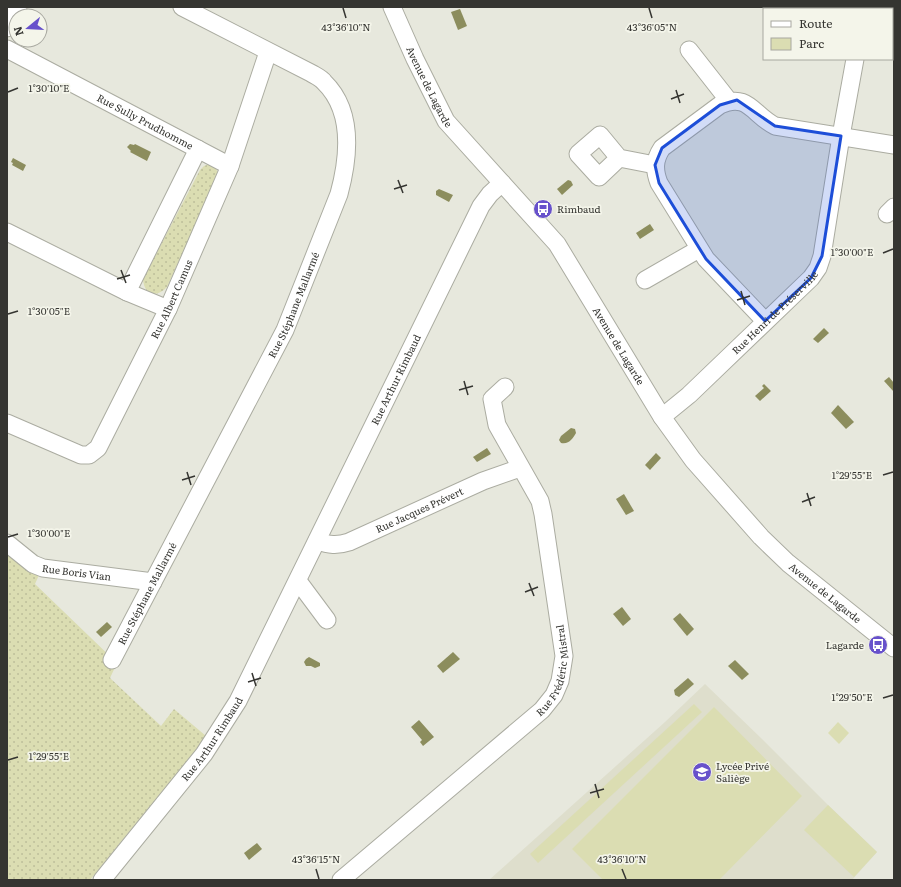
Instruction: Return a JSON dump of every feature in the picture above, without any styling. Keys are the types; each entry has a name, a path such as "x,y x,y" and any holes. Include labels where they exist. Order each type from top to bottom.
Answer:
{"street":[{"path":"7,28 18,7"},
{"name":"Rue Stéphane Mallarmé","path":"112,660 285,330 330,220 345,172 347,151 345,124 340,105 332,91 323,80 182,7"},
{"name":"Avenue de Lagarde","path":"392,7 415,60 446,121 557,244 662,417 693,460 761,538 788,563 894,648"},
{"name":"Rue Sully Prudhomme","path":"7,49 230,166"},
{"path":"689,50 729,101"},
{"name":"Rue Albert Camus","path":"7,423 81,455 89,455 98,448 168,309 230,166 268,52"},
{"name":"Rue Henri de Préserville","path":"662,417 686,398 811,278 818,268 822,256 855,60"},
{"path":"765,321 714,268 699,249 659,184 655,174 655,165 657,156 662,148 720,105 729,101 737,100 746,104 769,123 775,126 894,145"},
{"name":"Rue Sully Prudhomme","path":"127,292 198,149"},
{"path":"619,158 655,165"},
{"name":"Rue Arthur Rimbaud","path":"102,880 204,754 238,701 481,206 490,194 502,183"},
{"path":"7,232 127,292 168,309"},
{"path":"645,280 699,249"},
{"name":"Rue Frédéric Mistral","path":"341,880 536,715 554,696 560,681 563,670 564,656 540,501 497,425 492,399 505,387"},
{"name":"Rue Jacques Prévert","path":"317,541 327,545 340,545 349,542 483,481 520,468"},
{"name":"Rue Boris Vian","path":"7,543 33,564 43,568 153,582"},
{"path":"298,581 327,620"}],"highlighted area":[{"path":"737,100 775,126 841,136 822,256 811,278 765,321 706,259 659,183 655,165 662,148 720,105"}],"shaded area":[{"path":"460,9 467,26 458,30 451,12"},
{"path":"130,144 135,144 151,152 147,161 130,152 131,151 127,147"},
{"path":"13,158 26,165 23,171 12,165 13,163 11,162"},
{"path":"568,180 571,181 573,185 562,195 557,189"},
{"path":"439,189 453,195 449,202 436,195 436,191"},
{"path":"650,224 654,230 640,239 636,233"},
{"path":"824,328 829,333 818,343 813,339"},
{"path":"889,377 894,383 894,392 884,381"},
{"path":"764,384 771,391 760,401 755,396 764,388 762,386"},
{"path":"838,405 854,422 846,429 831,413"},
{"path":"571,428 575,429 576,433 574,437 566,443 561,443 559,440 561,436"},
{"path":"487,448 491,454 477,462 473,457"},
{"path":"656,453 661,458 650,470 645,465"},
{"path":"624,494 634,511 626,515 616,499"},
{"path":"622,607 631,619 623,626 613,614"},
{"path":"680,613 694,629 687,636 673,619"},
{"path":"107,622 112,627 101,637 96,632"},
{"path":"453,652 460,659 443,673 437,666"},
{"path":"309,657 320,663 320,666 315,668 306,666 304,662"},
{"path":"735,660 749,674 742,680 728,666"},
{"path":"688,678 694,684 679,697 675,695 674,690"},
{"name":"Lycée Privé Saliège","path":"705,684 877,852 852,880 489,880 665,722"},
{"path":"419,720 434,737 423,746 420,742 422,740 411,727"},
{"path":"257,843 262,849 249,860 244,853"}],"green space":[{"path":"209,164 215,168 218,175 167,287 159,293 152,294 146,289 143,279 200,170"},
{"path":"7,554 30,572 39,575 35,584 117,663 110,678 161,726 174,709 206,736 90,880 7,880"},
{"path":"694,704 702,712 538,863 530,854"},
{"path":"714,707 802,796 719,880 603,880 572,849"},
{"path":"838,722 849,733 839,744 828,733"},
{"path":"828,805 877,852 854,877 804,830"}],"place":[{"name":"Rimbaud","path":"543,209"},
{"name":"Lagarde","path":"878,645"},
{"name":"Lycée Privé Saliège","path":"702,772"}]}
